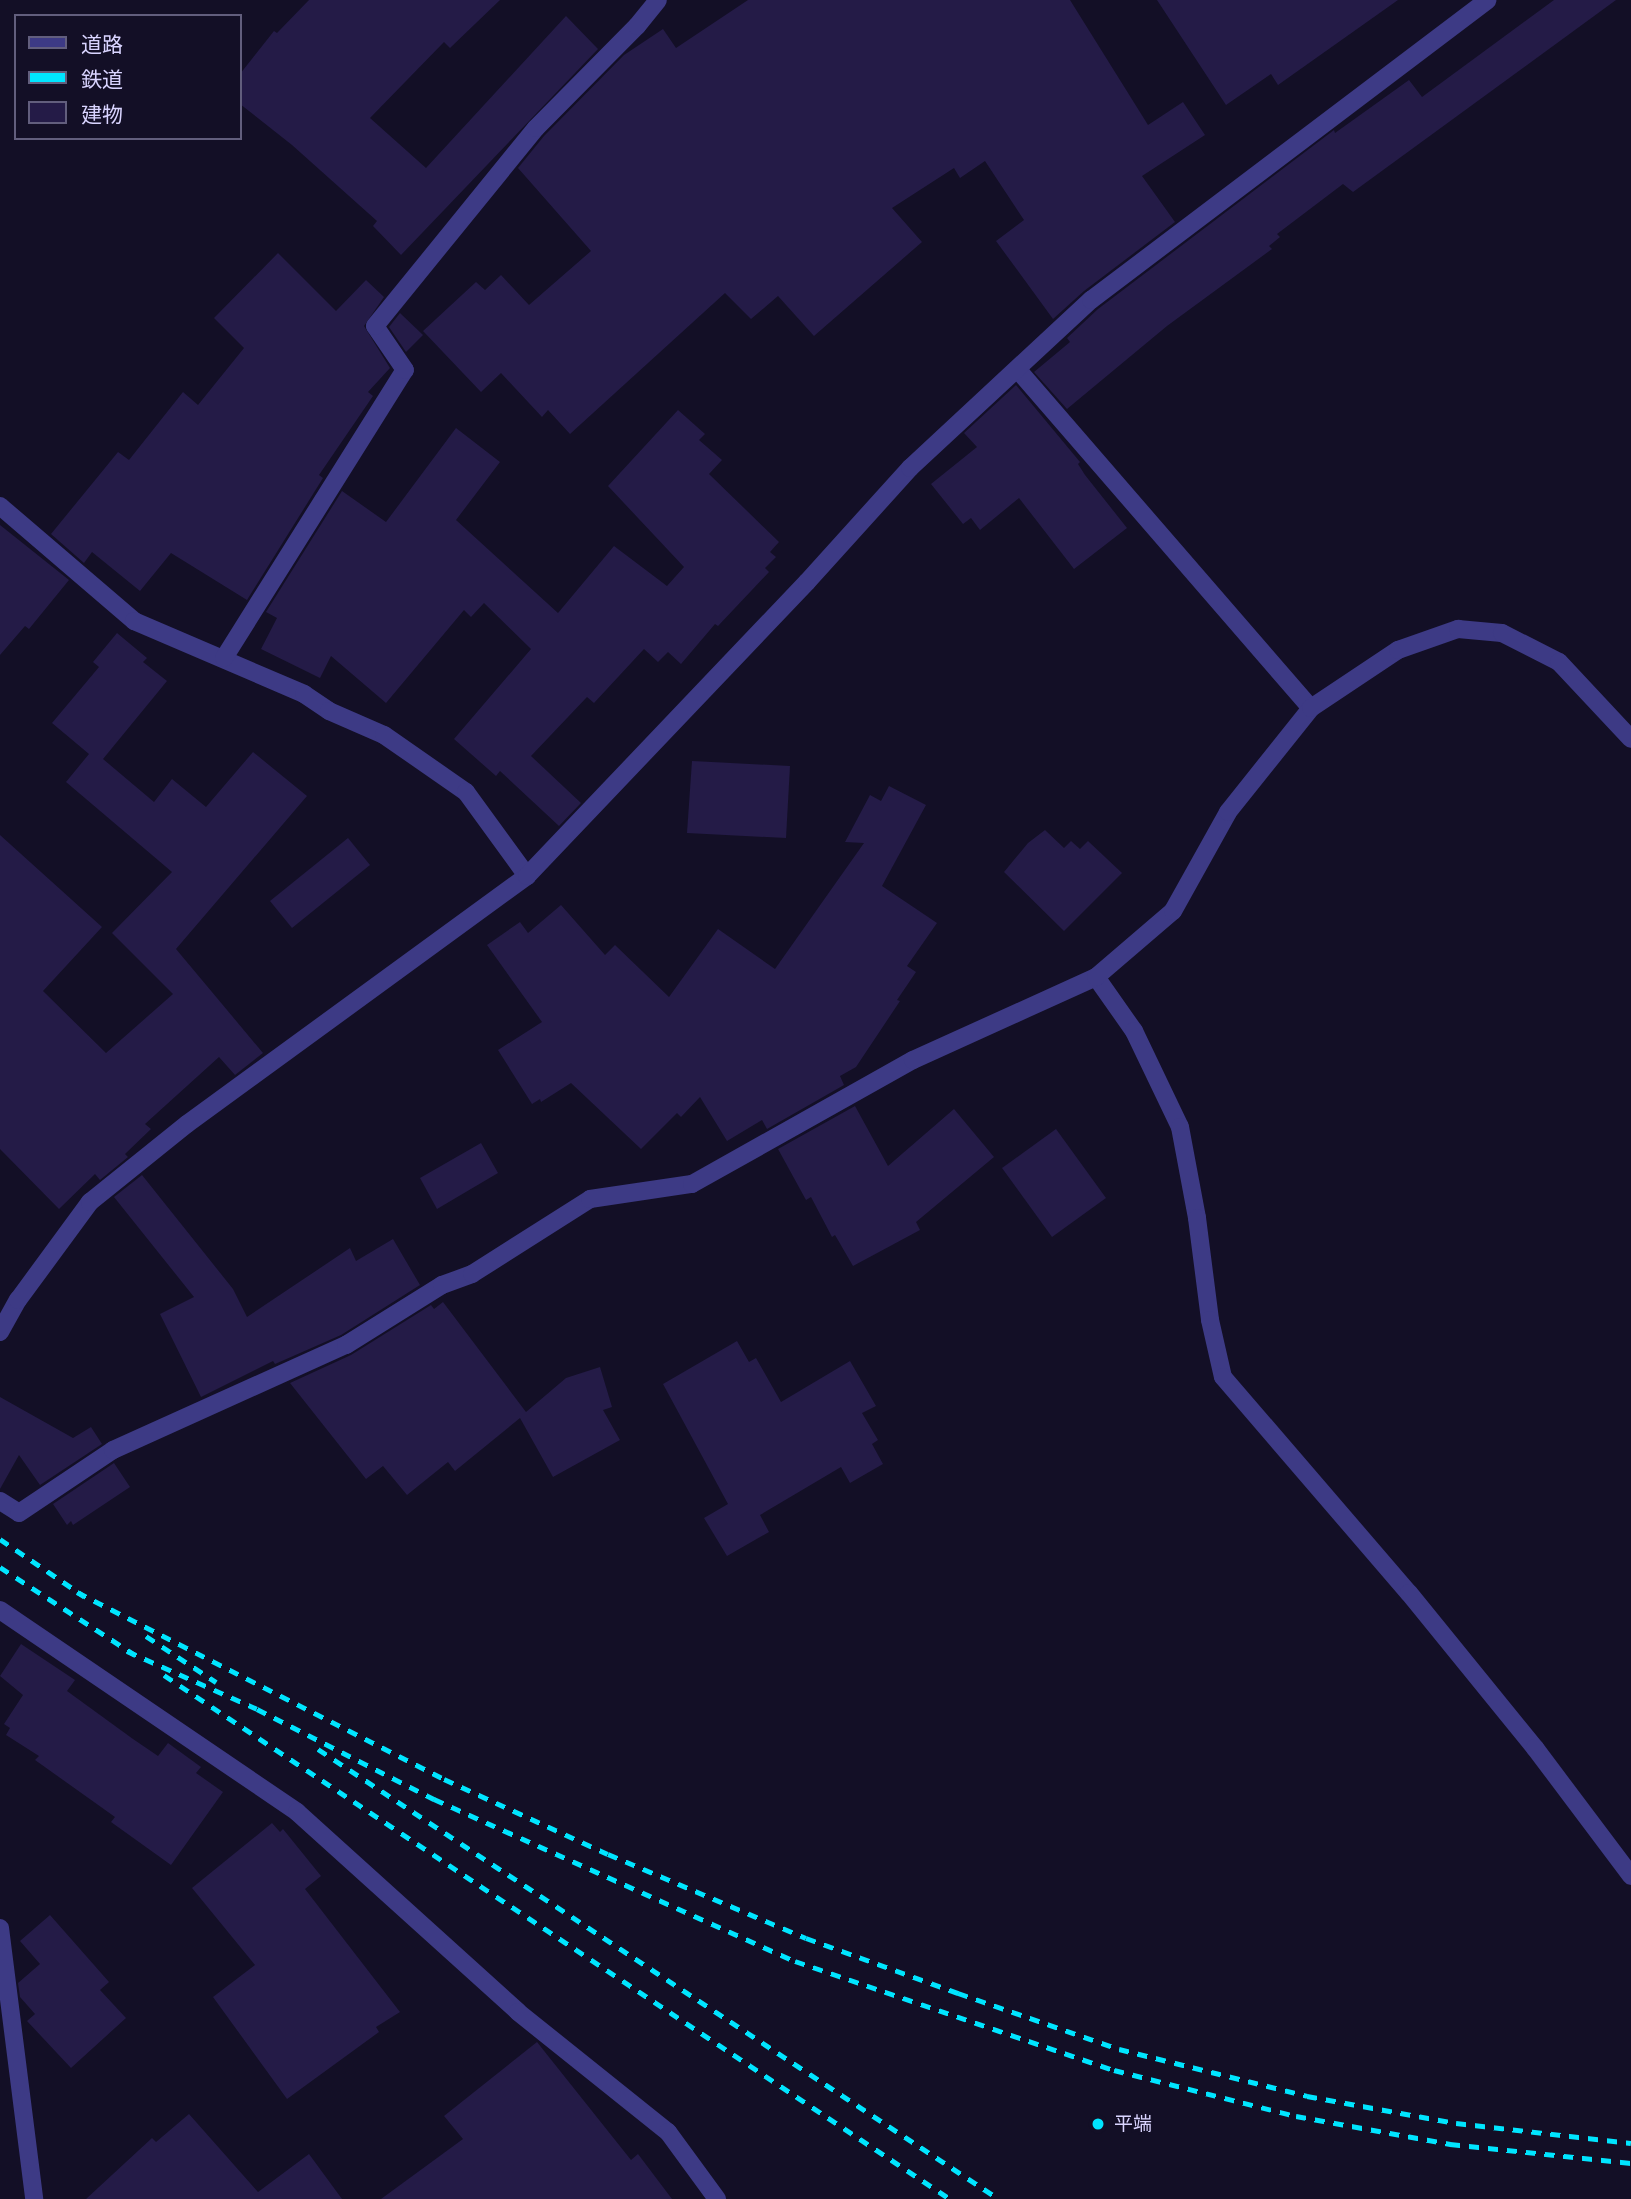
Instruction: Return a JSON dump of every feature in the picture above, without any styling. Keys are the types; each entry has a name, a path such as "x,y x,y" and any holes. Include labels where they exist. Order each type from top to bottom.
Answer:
{"street":[{"path":"224,658 405,370 375,327 536,128 637,26 658,0"},
{"path":"0,1332 18,1300 90,1202 187,1124 527,876 807,582 910,468 1091,300 1487,0"},
{"path":"1018,370 1311,708"},
{"path":"0,506 134,621 304,694 329,711 384,735 466,792 527,876"},
{"path":"0,1500 19,1513 113,1450 346,1345 442,1285 472,1274 590,1199 692,1184 913,1060 1096,977 1173,911 1228,812 1311,708 1398,650 1458,629 1502,633 1559,662 1631,739"},
{"path":"1096,977 1134,1031 1180,1127 1197,1218 1208,1308 1223,1377 1409,1593 1535,1748 1631,1876"},
{"path":"0,1610 297,1812 517,2012 668,2132 717,2199"},
{"path":"0,1928 34,2199"}],"building":[{"path":"309,0 500,0 450,48 444,42 370,118 426,168 566,16 598,49 401,255 373,226 377,221 292,145 242,106 242,71 274,31 277,33"},
{"path":"748,0 1070,0 1148,125 1183,102 1205,135 1142,176 1175,222 1084,291 1053,319 996,241 1024,220 985,161 960,178 954,168 892,208 922,242 814,336 778,296 751,319 725,293 570,434 548,410 542,417 501,373 481,392 423,331 476,282 485,290 501,275 529,305 591,251 518,168 544,136 624,55 663,29 676,48"},
{"path":"1157,0 1398,0 1278,85 1271,74 1226,105"},
{"path":"1554,0 1616,0 1353,192 1343,184 1277,234 1280,237 1269,246 1272,249 1167,326 1067,409 1034,372 1070,342 1067,338 1098,309 1334,130 1335,133 1409,80 1422,97"},
{"path":"278,253 336,311 366,280 384,297 364,326 390,368 368,392 373,396 319,475 323,478 247,600 171,553 140,591 92,552 84,563 51,534 118,452 129,460 183,392 198,405 244,348 214,318"},
{"path":"400,313 423,335 406,352 389,327"},
{"path":"1016,385 1080,462 1078,464 1085,475 1127,528 1074,569 1019,498 980,530 971,518 963,524 931,484 977,447 964,433"},
{"path":"678,410 705,434 699,440 722,460 709,474 779,542 770,552 776,557 765,568 769,572 718,626 715,624 681,664 668,652 658,662 644,649 594,703 587,697 531,756 581,803 559,826 500,771 496,776 454,739 531,649 484,603 471,617 464,610 386,703 331,656 320,678 261,649 277,618 266,612 342,491 386,522 456,428 500,462 456,520 558,613 614,546 667,586 684,567 608,486"},
{"path":"0,525 69,580 29,629 25,626 0,655"},
{"path":"117,633 147,658 143,662 167,681 103,759 154,802 172,779 206,807 253,752 307,796 176,949 263,1053 235,1075 219,1057 145,1124 151,1129 125,1154 128,1157 100,1180 95,1174 59,1209 0,1149 0,835 102,927 43,991 106,1053 173,994 112,933 172,872 66,782 89,754 52,723 99,667 93,662"},
{"path":"692,761 790,766 786,838 687,833"},
{"path":"889,786 926,805 882,886 937,923 907,966 916,972 897,1000 900,1001 856,1067 840,1076 844,1085 767,1129 762,1120 727,1141 700,1097 681,1117 677,1113 641,1149 571,1083 541,1102 540,1099 532,1104 498,1050 542,1022 487,945 520,922 528,933 561,905 605,955 615,945 669,997 718,929 775,969 864,843 845,842 870,795 881,801"},
{"path":"1045,830 1064,848 1071,841 1080,849 1088,841 1122,873 1064,931 1004,872 1028,843"},
{"path":"348,838 370,865 292,928 270,901"},
{"path":"855,1106 888,1166 954,1109 994,1157 916,1222 920,1230 853,1266 835,1235 832,1237 811,1197 806,1200 778,1149"},
{"path":"1056,1129 1106,1198 1052,1237 1002,1168"},
{"path":"481,1143 498,1173 437,1209 420,1178"},
{"path":"142,1175 233,1289 247,1317 350,1248 356,1261 393,1239 420,1285 341,1335 275,1364 273,1361 201,1397 160,1314 194,1297 114,1197"},
{"path":"443,1302 526,1412 566,1378 600,1367 612,1407 603,1410 620,1440 553,1477 520,1418 455,1471 448,1462 407,1495 383,1466 366,1479 290,1383 351,1355 431,1305 434,1309"},
{"path":"737,1341 749,1362 756,1358 781,1402 850,1361 876,1406 862,1413 878,1440 872,1444 883,1464 850,1483 841,1467 760,1515 769,1532 727,1556 704,1518 728,1504 663,1384"},
{"path":"0,1397 73,1438 91,1427 102,1444 40,1485 19,1455 0,1489"},
{"path":"114,1463 130,1487 73,1525 71,1521 67,1525 53,1504"},
{"path":"21,1644 75,1680 67,1691 158,1756 168,1743 201,1767 196,1773 223,1792 171,1865 111,1822 115,1817 35,1760 39,1756 6,1735 10,1728 4,1724 23,1695 0,1676"},
{"path":"272,1823 280,1832 283,1829 321,1876 305,1889 400,2012 376,2027 379,2032 287,2099 213,1997 255,1965 192,1888"},
{"path":"50,1915 109,1982 100,1990 126,2018 71,2068 27,2021 35,2014 20,1997 18,1983 40,1964 20,1941"},
{"path":"537,2042 631,2160 638,2154 672,2199 381,2199 463,2139 444,2116"},
{"path":"189,2114 258,2192 309,2154 342,2199 86,2199 152,2138 156,2142"}],"railway":[{"path":"0,1539 84,1596"},
{"path":"0,1567 135,1655"},
{"path":"77,1592 444,1779 608,1854 806,1938 958,1993 1119,2049 1307,2096 1456,2123 1631,2143"},
{"path":"146,1636 216,1682"},
{"path":"127,1651 257,1709 434,1799 795,1961 1114,2070 1296,2116 1450,2144 1631,2163"},
{"path":"164,1675 950,2199"},
{"path":"318,1749 999,2199"}],"place":[{"name":"平端","path":"1098,2124"}]}
